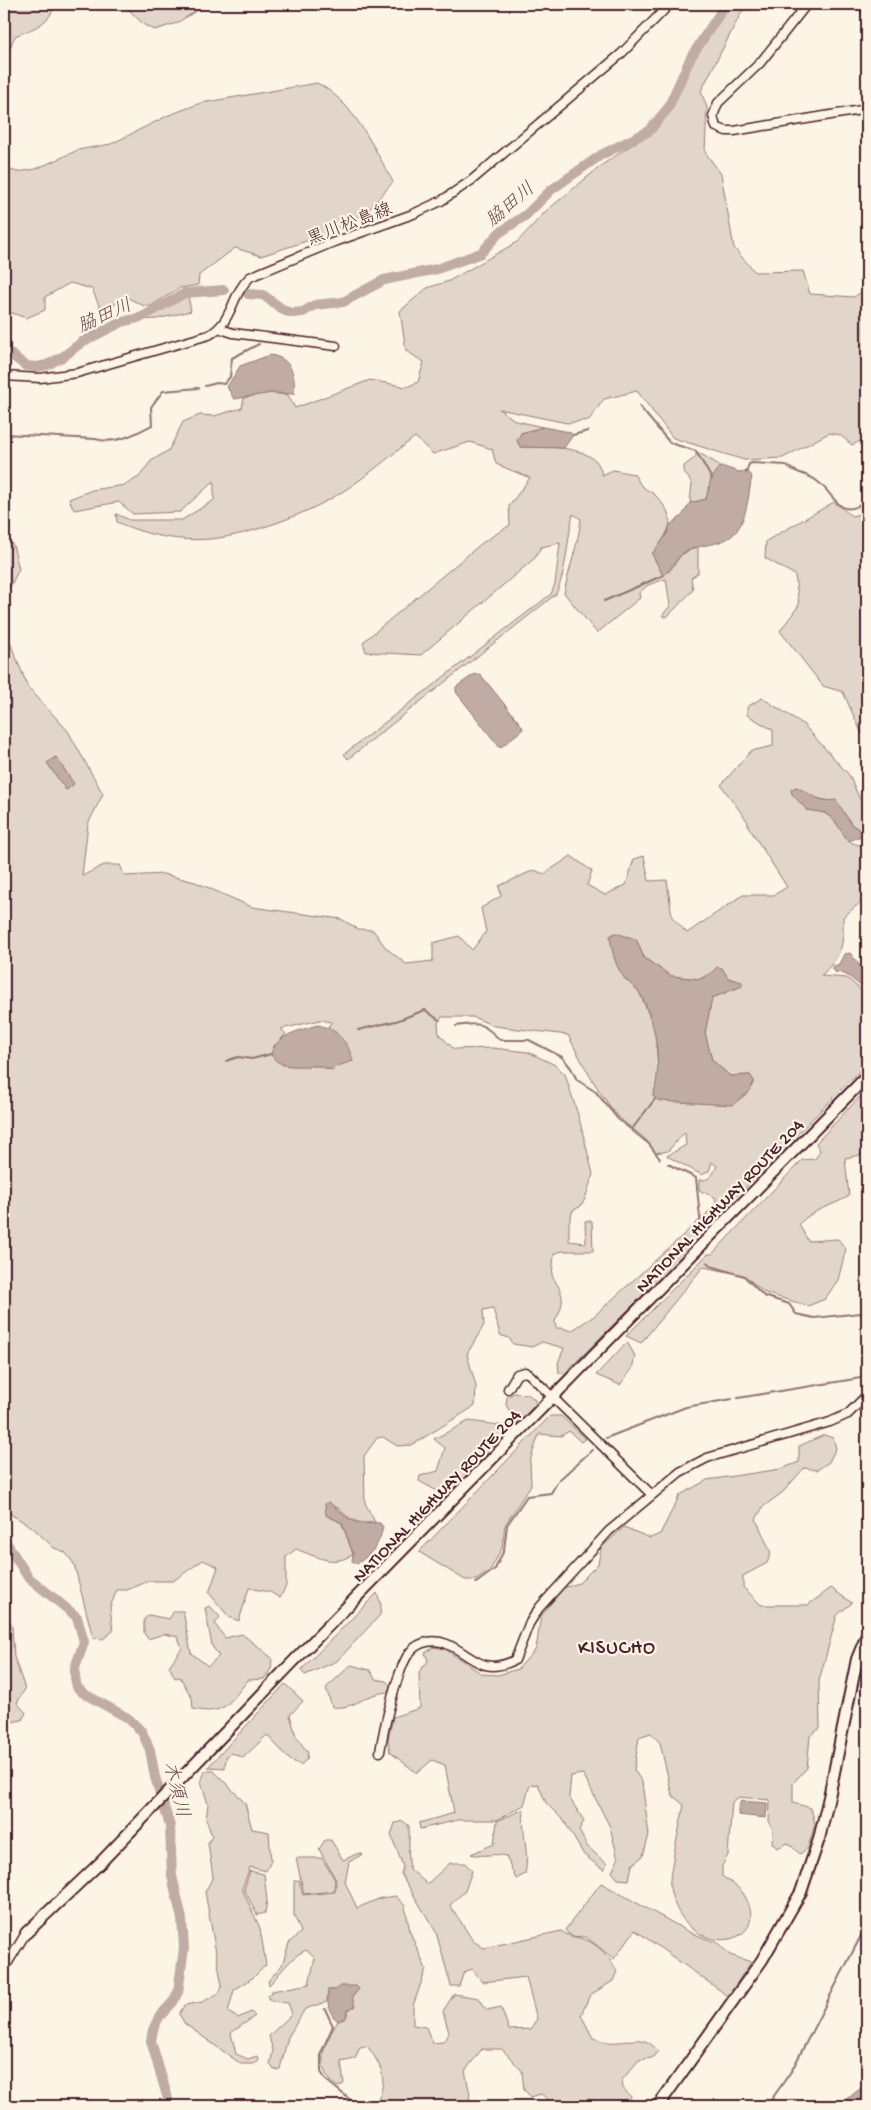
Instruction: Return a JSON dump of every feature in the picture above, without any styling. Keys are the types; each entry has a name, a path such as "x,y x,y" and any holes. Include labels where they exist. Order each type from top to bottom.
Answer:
{"highway":[{"name":"NATIONAL HIGHWAY ROUTE 204","path":"26,1933 100,1863 867,1076"},
{"path":"658,2106 762,1960 785,1923 801,1892 819,1839 857,1659 867,1635"}],"street":[{"name":"黒川松島線","path":"220,329 227,319 241,286 250,277 329,244 413,214 441,201 472,180 621,54 670,4"},
{"path":"807,4 760,63 718,103 713,116 716,127 726,132 867,109"},
{"path":"865,4 867,15"},
{"path":"4,376 40,378 78,374 209,335 220,329 233,333 336,346"},
{"path":"508,1389 517,1374 525,1372 652,1494"},
{"path":"380,1752 382,1733 405,1662 411,1651 423,1643 435,1641 446,1643 479,1664 492,1667 504,1666 516,1660 529,1624 539,1608 609,1531 652,1494 693,1463 830,1422 848,1414 867,1395"},
{"path":"4,1969 26,1933"}],"shaded area":[{"path":"4,4 55,4 49,17 40,25 15,36 4,62"},
{"path":"123,4 207,4 177,23 155,30 144,25"},
{"path":"728,4 750,4 741,13 701,91 707,108 705,152 721,174 734,248 755,272 803,271 810,294 854,297 867,288 867,438 852,445 840,435 829,433 783,458 744,460 673,438 637,391 604,399 589,420 567,423 499,409 516,421 543,427 521,433 520,447 570,449 596,461 602,475 613,470 634,474 642,486 655,495 663,504 670,519 667,532 652,554 669,572 681,555 698,546 698,573 691,578 693,590 667,617 662,616 670,606 666,579 648,585 639,593 640,598 597,633 564,593 581,519 573,514 565,565 556,594 348,759 344,754 551,594 555,584 560,543 541,547 535,558 421,655 366,652 363,642 482,543 510,525 509,506 530,478 496,464 492,449 470,442 433,454 415,437 352,486 313,508 260,528 225,537 198,540 174,538 139,531 117,522 116,514 130,520 182,520 214,500 214,481 180,512 133,514 119,502 74,510 69,499 92,490 125,485 139,477 151,461 169,450 183,422 200,415 214,416 242,408 244,397 271,393 288,395 295,408 370,380 407,387 418,382 424,362 406,351 400,311 427,288 449,281 517,242 545,212 602,165 652,131 668,112 693,58"},
{"path":"317,83 330,91 352,113 370,140 393,182 366,213 328,234 261,256 235,248 199,275 198,285 180,288 151,306 144,306 128,298 101,310 92,289 70,283 45,297 45,310 26,318 4,310 4,168 17,172 36,169 78,150 111,144 169,115 201,103"},
{"path":"188,296 191,311 157,319 141,320"},
{"path":"270,355 283,360 291,368 294,380 294,394 271,393 234,399 227,387 240,366"},
{"path":"543,427 570,432 573,435 564,448 520,447 517,441 521,433"},
{"path":"696,451 721,466 711,479 706,499 690,503 692,483 684,472 684,466 696,457"},
{"path":"721,466 739,472 747,471 752,476 746,511 739,528 727,539 683,553 663,576 652,554 665,537 671,524 682,516 690,503 706,499 711,479"},
{"path":"834,502 852,516 867,512 867,735 861,732 843,692 823,686 780,631 799,605 795,575 765,558 766,541"},
{"path":"4,533 13,545 19,569 6,595 5,619 9,640 28,687 68,731 103,794 88,824 82,876 104,865 120,865 125,876 163,874 195,882 252,907 341,919 358,929 373,930 386,948 406,964 433,961 433,943 459,936 472,950 486,932 481,908 501,896 499,886 534,870 544,874 571,856 592,871 587,885 605,895 626,885 634,859 644,856 649,881 667,880 672,917 687,933 743,895 774,895 787,887 748,826 748,822 721,785 751,751 773,746 773,730 747,715 747,707 762,698 803,724 849,775 864,808 867,810 867,834 852,825 830,801 814,798 797,787 806,810 826,814 837,823 847,839 858,845 867,845 867,897 843,917 843,936 840,950 821,976 847,978 867,995 867,1063 736,1197 735,1203 565,1373 559,1373 558,1363 564,1348 542,1342 532,1347 513,1344 509,1338 500,1335 493,1308 483,1310 484,1325 467,1354 476,1386 475,1406 412,1445 397,1446 383,1437 377,1438 364,1456 365,1503 375,1522 358,1522 337,1507 326,1515 342,1523 353,1554 339,1560 332,1560 317,1557 296,1549 286,1557 286,1586 280,1598 270,1592 249,1588 239,1621 229,1617 209,1593 218,1567 203,1560 173,1581 149,1581 127,1590 117,1590 110,1607 113,1631 103,1639 93,1638 74,1564 65,1552 54,1548 32,1527 12,1515 4,1507","holes":["55,757 74,784 66,790 48,763","636,939 644,958 671,976 700,979 722,968 728,978 742,986 712,998 705,1033 712,1060 730,1076 750,1075 754,1081 653,1096 659,1080 655,1030 639,991","442,1017 473,1017 494,1026 568,1035 609,1106 647,1141 655,1153 668,1151 685,1132 686,1145 667,1156 702,1175 709,1171 712,1162 717,1166 710,1177 705,1180 699,1180 699,1190 716,1198 715,1206 594,1316 571,1331 556,1328 555,1321 561,1309 562,1298 552,1276 554,1254 562,1251 593,1251 592,1221 585,1221 586,1243 569,1241 569,1223 573,1210 580,1207 585,1199 593,1174 579,1118 565,1074 555,1065 528,1052 492,1048 454,1049 439,1034 438,1023","320,1020 332,1022 328,1026 335,1031 329,1070 321,1066 283,1065 273,1047 286,1034 281,1029"]},
{"path":"480,674 523,729 500,748 456,692 456,687 473,675"},
{"path":"56,757 74,784 66,790 47,763"},
{"path":"797,787 820,799 836,800 852,825 863,832 859,837 848,841 835,821 825,813 807,810 792,794 791,789"},
{"path":"615,933 636,939 644,958 671,976 700,979 717,967 722,968 728,978 742,982 742,986 712,998 705,1033 712,1060 730,1076 750,1075 754,1081 749,1092 732,1105 659,1101 653,1096 657,1071 654,1029 650,1015 639,992 625,979 616,964 610,936"},
{"path":"850,953 867,975 866,989 848,976 835,972 832,967 839,964 844,954"},
{"path":"317,1025 330,1029 345,1042 353,1061 329,1070 318,1066 285,1065 280,1063 271,1054 278,1042 289,1034"},
{"path":"867,1089 867,1147 861,1155 845,1158 849,1196 816,1211 799,1224 808,1241 838,1239 846,1249 838,1280 825,1299 808,1306 765,1293 744,1275 703,1267 641,1343 626,1336 708,1254 712,1254 802,1160 815,1159 820,1151 816,1143"},
{"path":"627,1342 635,1356 632,1369 620,1385 596,1375"},
{"path":"514,1393 528,1394 535,1400 536,1406 517,1424 506,1405 507,1397"},
{"path":"550,1416 561,1416 586,1439 581,1442 569,1431 561,1436 539,1434 530,1461 531,1485 505,1525 502,1548 491,1569 477,1580 465,1580 419,1552"},
{"path":"469,1421 513,1427 495,1447 488,1447 488,1453 446,1496 419,1481 420,1476 438,1471 445,1448 434,1439"},
{"path":"824,1435 833,1438 836,1448 829,1462 817,1470 804,1468 783,1492 763,1507 756,1519 771,1553 767,1563 743,1576 743,1587 761,1605 808,1605 831,1588 852,1603 837,1615 819,1681 820,1728 810,1736 807,1768 793,1783 793,1803 811,1808 815,1824 808,1848 800,1854 788,1843 777,1848 772,1843 773,1831 769,1821 770,1800 739,1797 732,1802 728,1855 722,1866 722,1876 743,1893 751,1911 748,1926 739,1935 725,1940 709,1938 693,1929 679,1913 670,1888 670,1881 684,1805 672,1795 660,1743 651,1733 639,1737 634,1770 642,1782 649,1835 643,1856 632,1865 629,1880 618,1879 612,1872 618,1859 610,1827 583,1774 571,1776 569,1797 584,1821 579,1830 587,1846 607,1864 604,1870 584,1855 564,1821 546,1803 538,1784 530,1785 524,1805 497,1820 458,1820 420,1829 419,1823 454,1813 445,1765 432,1760 417,1773 390,1752 388,1739 393,1717 420,1708 419,1672 428,1661 425,1653 434,1647 445,1649 482,1674 498,1675 518,1669 536,1649 541,1616 563,1588 579,1583 598,1564 601,1548 624,1527 650,1538 660,1534 680,1495 707,1480 781,1469 799,1462 799,1446"},
{"path":"328,1502 355,1522 364,1524 380,1523 383,1527 374,1549 357,1564 352,1561 353,1554 342,1523 326,1515 325,1504"},
{"path":"377,1593 381,1605 380,1615 337,1661 305,1675 301,1670"},
{"path":"4,1606 12,1626 14,1657 25,1689 17,1703 26,1713 22,1720 6,1723 4,1731"},
{"path":"210,1606 220,1617 215,1624 225,1638 242,1634 272,1658 271,1669 264,1679 248,1680 225,1706 212,1711 204,1711 193,1709 192,1698 180,1677 175,1678 169,1666 182,1648 178,1637 164,1634 148,1639 144,1633 144,1619 149,1615 169,1619 174,1611 183,1611 191,1653 208,1666 219,1656 212,1646 205,1608"},
{"path":"351,1665 370,1670 375,1679 386,1681 390,1685 389,1692 373,1695 348,1706 332,1707 326,1688"},
{"path":"285,1684 303,1701 290,1715 296,1736 308,1753 307,1759 301,1765 290,1760 267,1735 243,1758 232,1753 226,1757 225,1768 208,1767"},
{"path":"205,1771 214,1771 245,1803 252,1829 269,1832 271,1861 266,1871 250,1867 242,1889 260,1928 266,1965 254,1977 234,1990 228,2012 238,2018 251,2012 255,2016 231,2033 236,2054 248,2059 257,2056 259,2061 254,2064 241,2064 185,2024 179,2014 185,2005 202,2002 219,1993 222,1986 205,1892 213,1877 208,1843 212,1836 206,1819 208,1804 201,1782"},
{"path":"741,1801 767,1803 766,1818 738,1815"},
{"path":"524,1809 526,1866 525,1874 516,1879 506,1856 471,1854 494,1844 497,1821"},
{"path":"403,1821 409,1826 410,1869 427,1884 450,1863 465,1863 472,1871 465,1891 450,1905 473,1941 484,1948 561,1931 599,1947 611,1961 617,1971 613,1981 590,1995 581,2015 593,2038 605,2042 646,2041 658,2051 652,2058 639,2060 622,2080 623,2088 631,2097 627,2106 550,2106 550,2101 541,2094 531,2097 524,2090 522,2071 502,2049 482,2049 465,2071 470,2094 468,2106 373,2106 378,2098 383,2082 377,2061 367,2046 360,2047 355,2059 341,2062 344,2084 338,2087 330,2080 323,2064 323,2056 328,2038 338,2021 346,2018 352,1997 358,1990 328,1990 327,2002 305,2009 288,2037 280,2069 274,2070 270,2064 273,2051 269,2036 292,2014 288,2003 273,2001 267,1997 272,1991 309,1984 315,1958 306,1950 291,1961 269,1985 268,1981 282,1965 289,1943 301,1932 294,1915 294,1881 299,1880 303,1895 335,1892 336,1880 319,1849 325,1840 331,1840 343,1860 359,1853 363,1854 349,1862 345,1882 357,1908 381,1898 396,1896 405,1906 410,1932 426,1969 413,2006 413,2025 426,2027 432,2043 443,2042 449,2033 443,2011 454,1994 479,1998 487,2010 501,2007 509,2030 530,2029 537,2019 526,1977 483,1982 472,1969 464,1972 459,1986 451,1986 436,1932 401,1874 403,1866 391,1835 395,1823"},
{"path":"296,1858 322,1858 335,1880 334,1891 304,1894"},
{"path":"250,1871 264,1874 267,1900 265,1913 257,1915 244,1889"},
{"path":"601,1883 691,1933 718,1943 730,1955 751,1962 728,1996 635,1930 614,1959 586,1937 571,1936 565,1930"},
{"path":"340,1986 356,1986 359,1989 352,1997 355,2006 347,2011 346,2018 338,2021 330,2011 328,1990 335,1990"},
{"path":"867,2084 867,2097 858,2102 860,2106 842,2106 845,2100"}],"waterway":[{"name":"脇田川","path":"248,294 263,295 285,311 293,313 303,312 315,305 343,302 384,280 437,269 481,253 499,233 526,215 551,190 601,155 649,131 668,108 691,57 726,4"},
{"name":"脇田川","path":"4,349 26,366 37,367 47,365 64,356 82,342 122,322 142,317 185,293 224,290"},
{"path":"205,386 217,383 224,384 230,377 232,358 259,344"},
{"path":"4,434 102,441 117,440 152,425 151,407 163,391 199,388"},
{"path":"639,406 670,443 696,451 712,479"},
{"path":"573,435 588,431"},
{"path":"746,473 749,464 752,463 786,465 817,481 844,507 850,508 867,501"},
{"path":"604,601 664,575"},
{"path":"358,1030 396,1021 425,1010 439,1020"},
{"path":"456,1026 481,1025 500,1040 529,1040 562,1057 571,1068 577,1080 596,1092 618,1119 649,1144 660,1159"},
{"path":"226,1061 238,1057 252,1059 271,1054"},
{"path":"632,1129 655,1099"},
{"path":"668,1164 696,1178 701,1227"},
{"path":"707,1262 711,1266 744,1276 764,1296 789,1304 796,1314 814,1318 861,1313 867,1315"},
{"path":"738,1398 867,1377"},
{"path":"606,1438 686,1407 732,1399"},
{"path":"476,1583 495,1569 504,1550 507,1525 527,1496 551,1493 558,1481 592,1450"},
{"name":"木須川","path":"4,1539 28,1577 77,1617 84,1642 75,1668 77,1687 83,1693 128,1718 142,1732 150,1750 155,1777 170,1826 172,1876 182,1919 184,1948 178,1992 173,2002 159,2017 153,2030 151,2041 170,2106"},
{"path":"767,2106 792,2070 867,1924"},
{"path":"325,2009 333,2026 321,2053 321,2072 326,2080 358,2106"}],"district":[{"name":"KISUCHO","path":"617,1646"}]}
